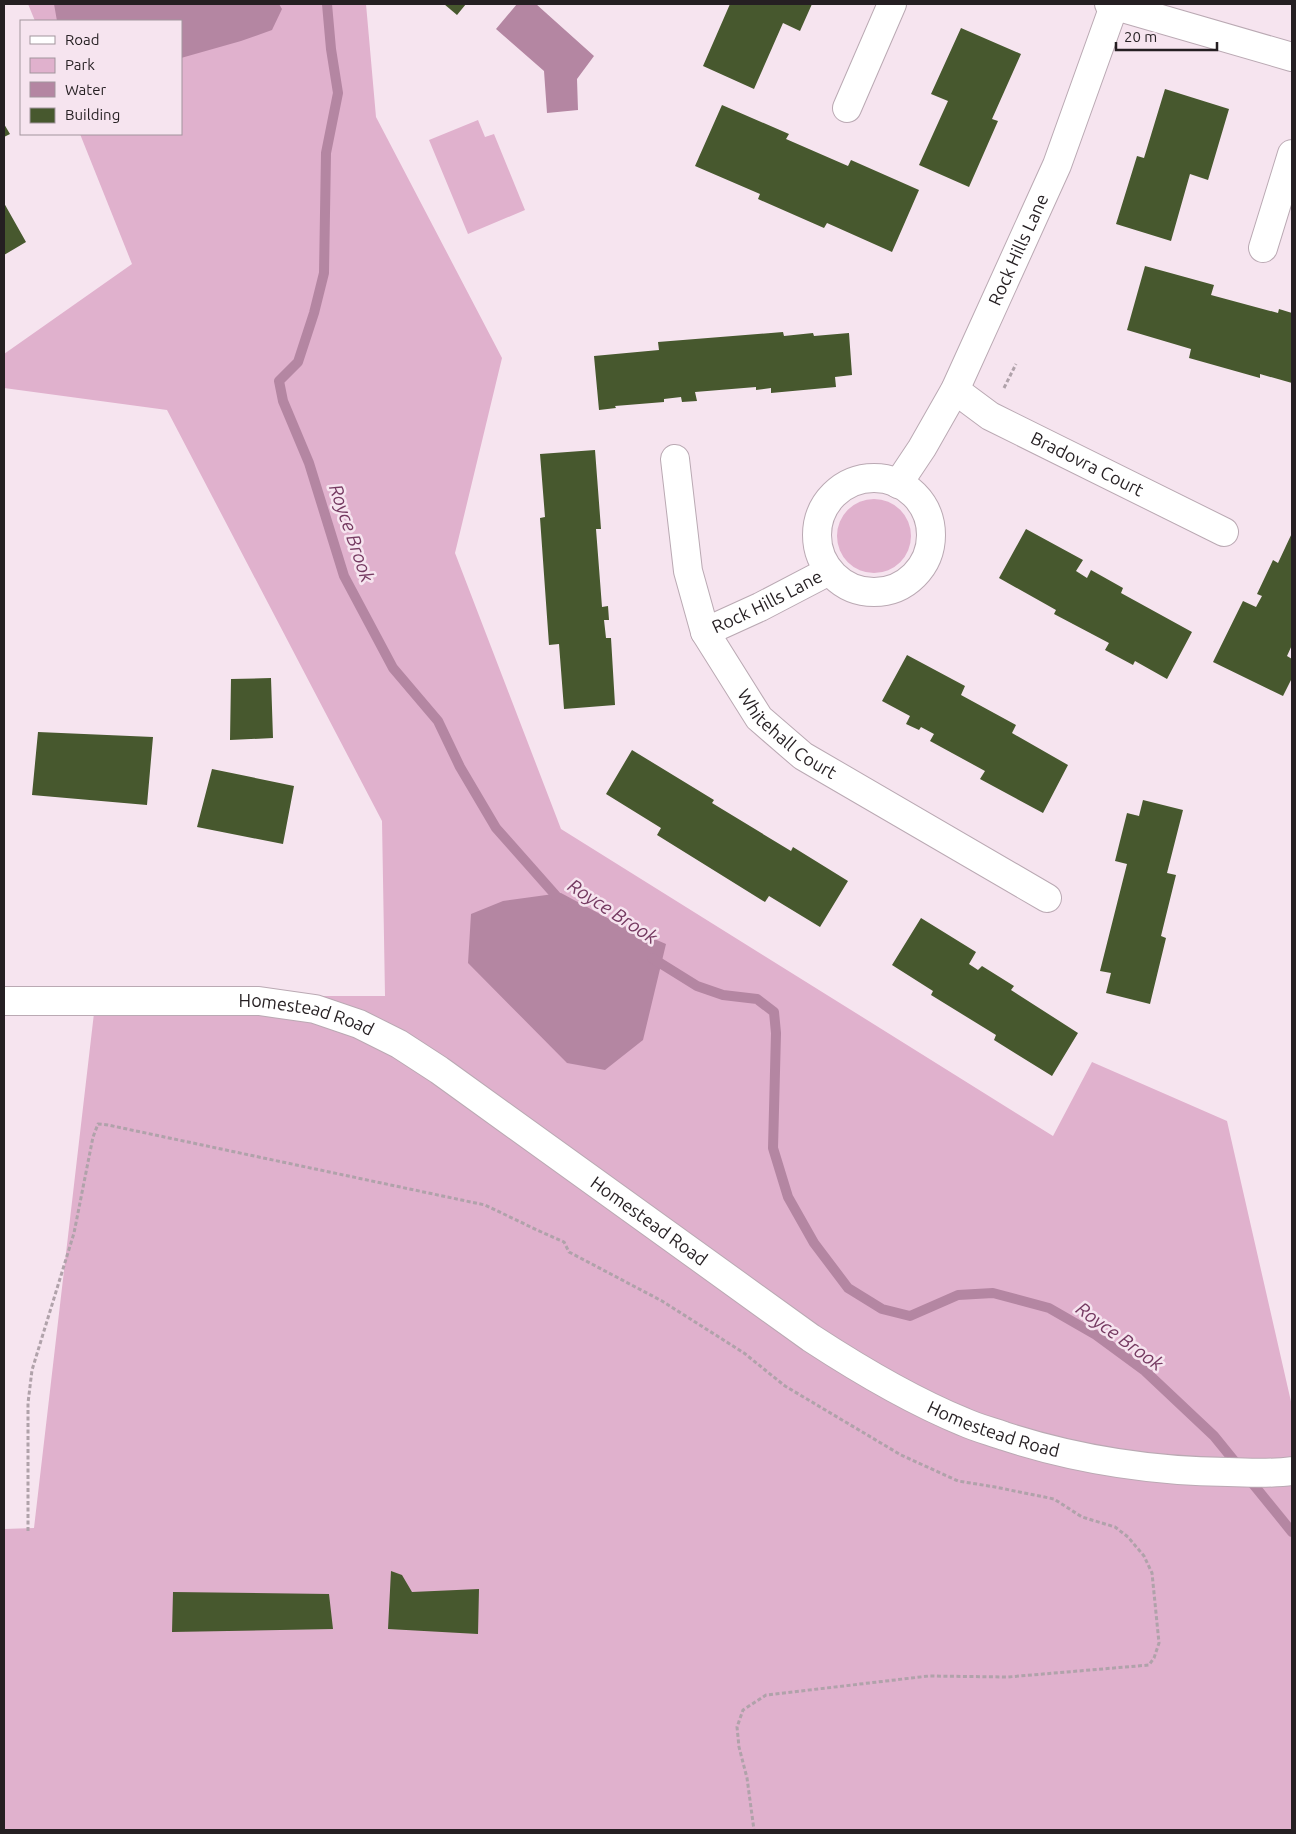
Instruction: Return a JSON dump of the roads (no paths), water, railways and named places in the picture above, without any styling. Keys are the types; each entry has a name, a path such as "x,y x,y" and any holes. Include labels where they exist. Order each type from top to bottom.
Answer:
{"street":[{"path":"848,108 892,4"},
{"path":"1112,5 1292,57"},
{"name":"Rock Hills Lane","path":"898,484 922,448 955,390 1057,165 1112,5"},
{"path":"1263,248 1292,154"},
{"name":"Bradovra Court","path":"955,390 990,416 1224,532"},
{"name":"Whitehall Court","path":"675,459 688,571 705,632 759,718 803,756 1047,898"},
{"name":"Rock Hills Lane","path":"871,478 889,480 905,487 920,500 929,518 931,538 928,557 917,574 901,586 882,592 862,592 844,584 829,571 820,556 816,538 819,520 826,504 838,490 853,482 871,478"},
{"name":"Rock Hills Lane","path":"705,632 754,610 829,571"},
{"name":"Homestead Road","path":"4,1001 259,1000 315,1009 359,1024 399,1044 439,1070 811,1338 912,1399 966,1423 1036,1446 1079,1457 1135,1467 1195,1472 1292,1471"}],"water":[{"path":"54,4 279,4 282,9 272,30 182,58 182,20 57,20"},
{"path":"517,4 536,4 594,56 577,79 578,110 547,113 544,71 496,29"},
{"path":"561,893 615,922 666,944 643,1040 605,1070 567,1063 468,963 471,914 503,901"}],"waterway":[{"name":"Royce Brook","path":"327,4 331,49 338,93 326,153 324,273 314,313 298,362 279,381 283,401 309,463 344,576 393,668 438,721 460,767 496,828 558,898 564,901"},
{"name":"Royce Brook","path":"652,958 697,986 723,995 757,999 774,1012 776,1033 773,1148 788,1197 814,1243 848,1288 882,1309 910,1316 958,1295 993,1293 1049,1308 1096,1335 1145,1371 1214,1436 1292,1532"}]}
